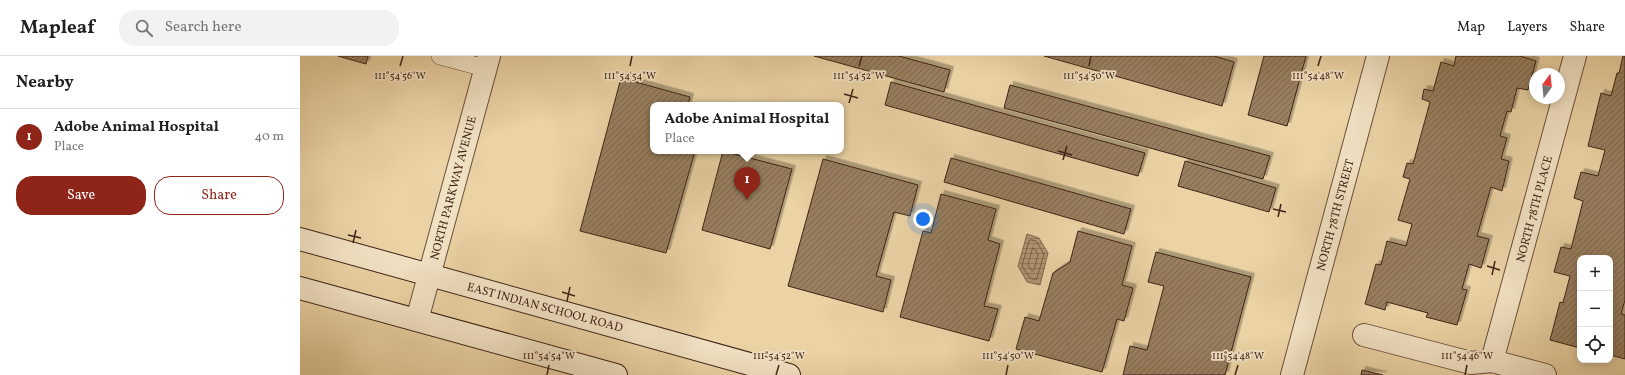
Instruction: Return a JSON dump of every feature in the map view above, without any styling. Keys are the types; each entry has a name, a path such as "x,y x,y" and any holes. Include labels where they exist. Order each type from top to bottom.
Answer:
{"street":[{"name":"NORTH 78TH STREET","path":"1292,375 1378,56"},
{"name":"NORTH 78TH PLACE","path":"1492,361 1575,56"},
{"name":"NORTH PARKWAY AVENUE","path":"417,320 487,62"},
{"name":"EAST INDIAN SCHOOL ROAD","path":"300,239 789,375"},
{"path":"300,288 616,375"},
{"path":"1364,334 1471,363 1492,361 1544,375"}],"lane":[{"path":"440,56 487,62"}],"water":[{"path":"1027,234 1039,238 1048,253 1040,285 1027,282 1018,266"}],"building":[{"path":"338,56 368,56 366,64"},
{"path":"814,56 899,56 950,70 944,92"},
{"path":"1044,56 1214,56 1234,62 1222,106"},
{"path":"1264,56 1306,56 1287,126 1248,115"},
{"path":"1456,56 1520,56 1536,61 1534,68 1529,68 1528,90 1517,88 1511,112 1507,111 1500,136 1507,138 1501,159 1509,161 1502,191 1491,187 1477,236 1489,239 1481,268 1469,264 1462,289 1467,290 1457,325 1426,317 1428,313 1387,302 1385,310 1365,304 1376,264 1381,265 1387,241 1406,246 1412,224 1398,220 1410,179 1403,177 1407,163 1413,164 1430,102 1422,99 1424,89 1433,91 1441,62 1454,66"},
{"path":"1623,56 1625,56 1625,300 1621,314 1625,315 1625,359 1613,356 1613,255 1577,255 1577,347 1550,340 1560,302 1563,303 1570,276 1554,272 1561,247 1571,249 1583,201 1574,198 1581,172 1598,176 1605,150 1588,146 1601,93 1611,96 1617,73 1619,73"},
{"path":"621,78 690,97 689,102 650,102 650,154 694,154 666,253 580,231"},
{"path":"891,82 1145,153 1138,176 885,105"},
{"path":"1010,85 1270,156 1263,179 1004,108"},
{"path":"722,154 734,154 792,169 770,249 702,230"},
{"path":"951,158 1131,209 1124,234 944,182"},
{"path":"823,159 918,185 910,216 894,212 876,276 891,280 883,312 788,286"},
{"path":"1185,161 1276,188 1269,212 1178,186"},
{"path":"941,194 996,209 988,240 1000,244 984,306 998,309 989,341 900,317 923,231 931,233"},
{"path":"1078,231 1132,246 1122,285 1133,288 1124,321 1117,319 1102,372 1016,349 1025,317 1039,321 1053,273 1070,262"},
{"path":"1156,252 1251,277 1225,375 1123,375 1130,346 1147,350 1164,286 1148,282"},
{"path":"1362,370 1383,375 1361,375"}],"place":[{"name":"Adobe Animal Hospital","path":"747,200"}]}
